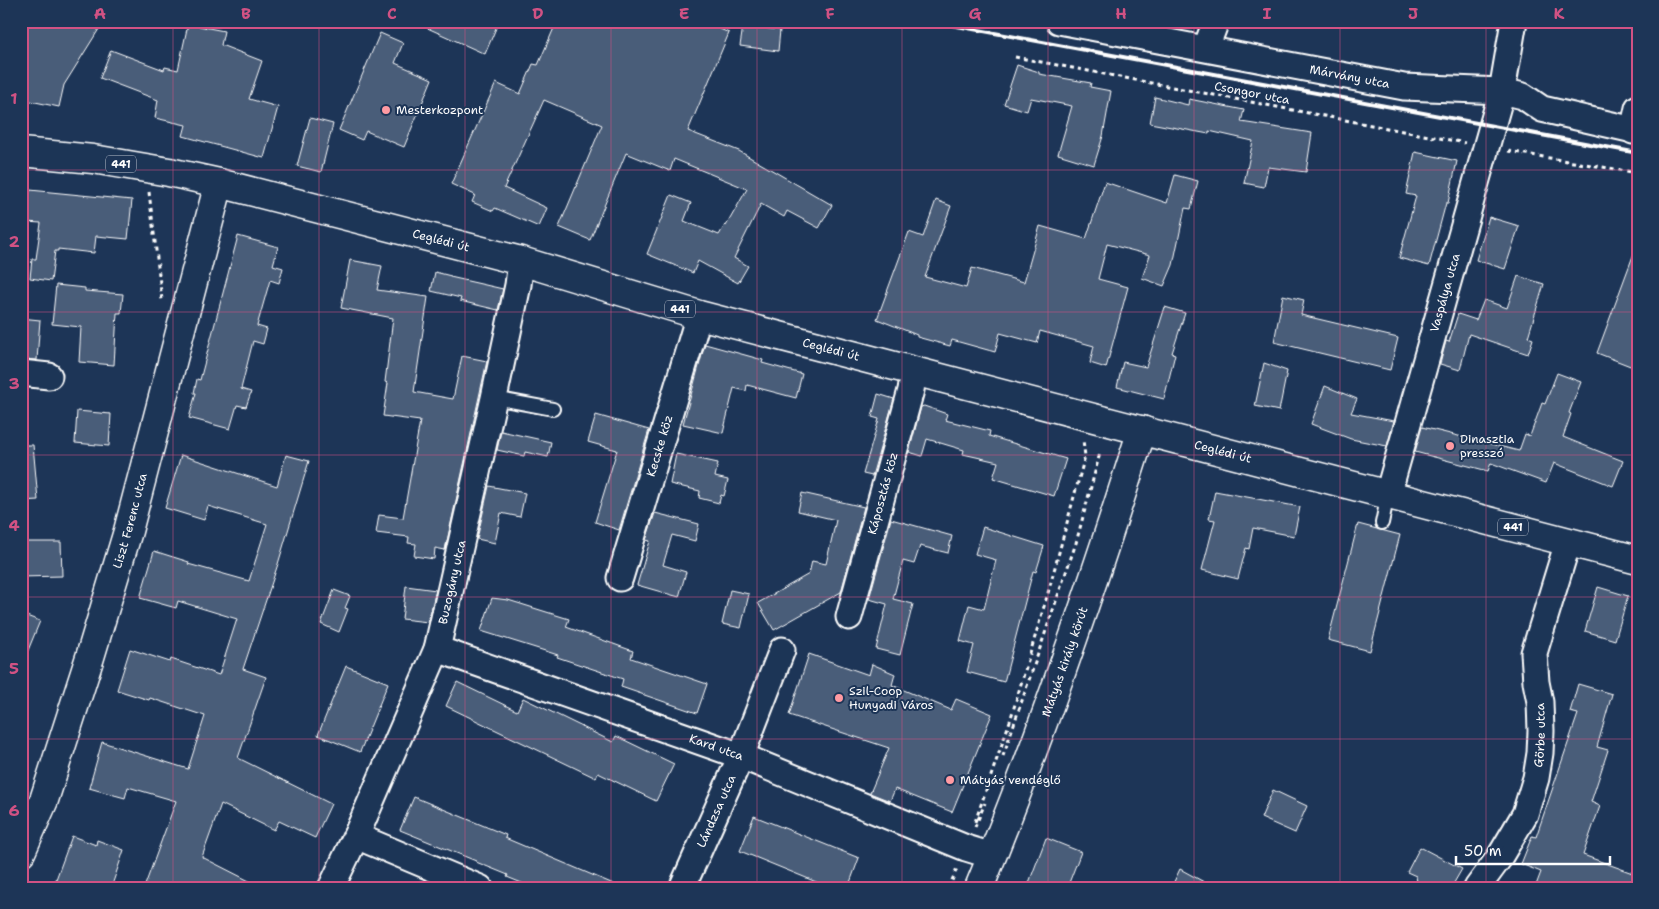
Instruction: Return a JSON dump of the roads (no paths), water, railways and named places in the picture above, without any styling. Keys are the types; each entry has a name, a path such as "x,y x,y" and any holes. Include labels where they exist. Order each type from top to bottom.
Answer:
{"main road":[{"name":"Ceglédi út","path":"21,152 92,159 169,172 219,184 522,261 699,315 1638,560"},
{"name":"Liszt Ferenc utca","path":"21,852 44,800 126,540 219,184"},
{"name":"Mátyás király körút","path":"979,888 1056,687 1142,430"}],"street":[{"name":"Márvány utca","path":"1059,21 1404,87 1502,91 1523,96 1542,109 1636,123"},
{"path":"1206,48 1216,21"},
{"name":"Vaspálya utca","path":"1388,494 1502,91 1514,21"},
{"name":"Buzogány utca","path":"331,888 356,836 437,649 494,398 522,261"},
{"name":"Kecske köz","path":"620,578 699,315"},
{"name":"Káposztás köz","path":"849,617 911,390 914,371"},
{"path":"21,373 49,376"},
{"name":"Görbe utca","path":"1477,888 1499,858 1525,814 1536,778 1542,731 1534,653 1568,542"},
{"name":"Kard utca","path":"437,649 741,756 966,848 992,856"},
{"name":"Lándzsa utca","path":"682,888 757,718 782,650"},
{"path":"356,836 480,888"}],"lane":[{"path":"494,398 553,409"},
{"path":"1382,523 1388,494"}],"railway":[{"path":"930,21 1638,153"}],"place":[{"name":"Mesterkozpont","path":"386,110"},
{"name":"Dinasztia presszó","path":"1450,446"},
{"name":"Szil-Coop Hunyadi Város","path":"839,698"},
{"name":"Mátyás vendéglő","path":"950,780"}]}
